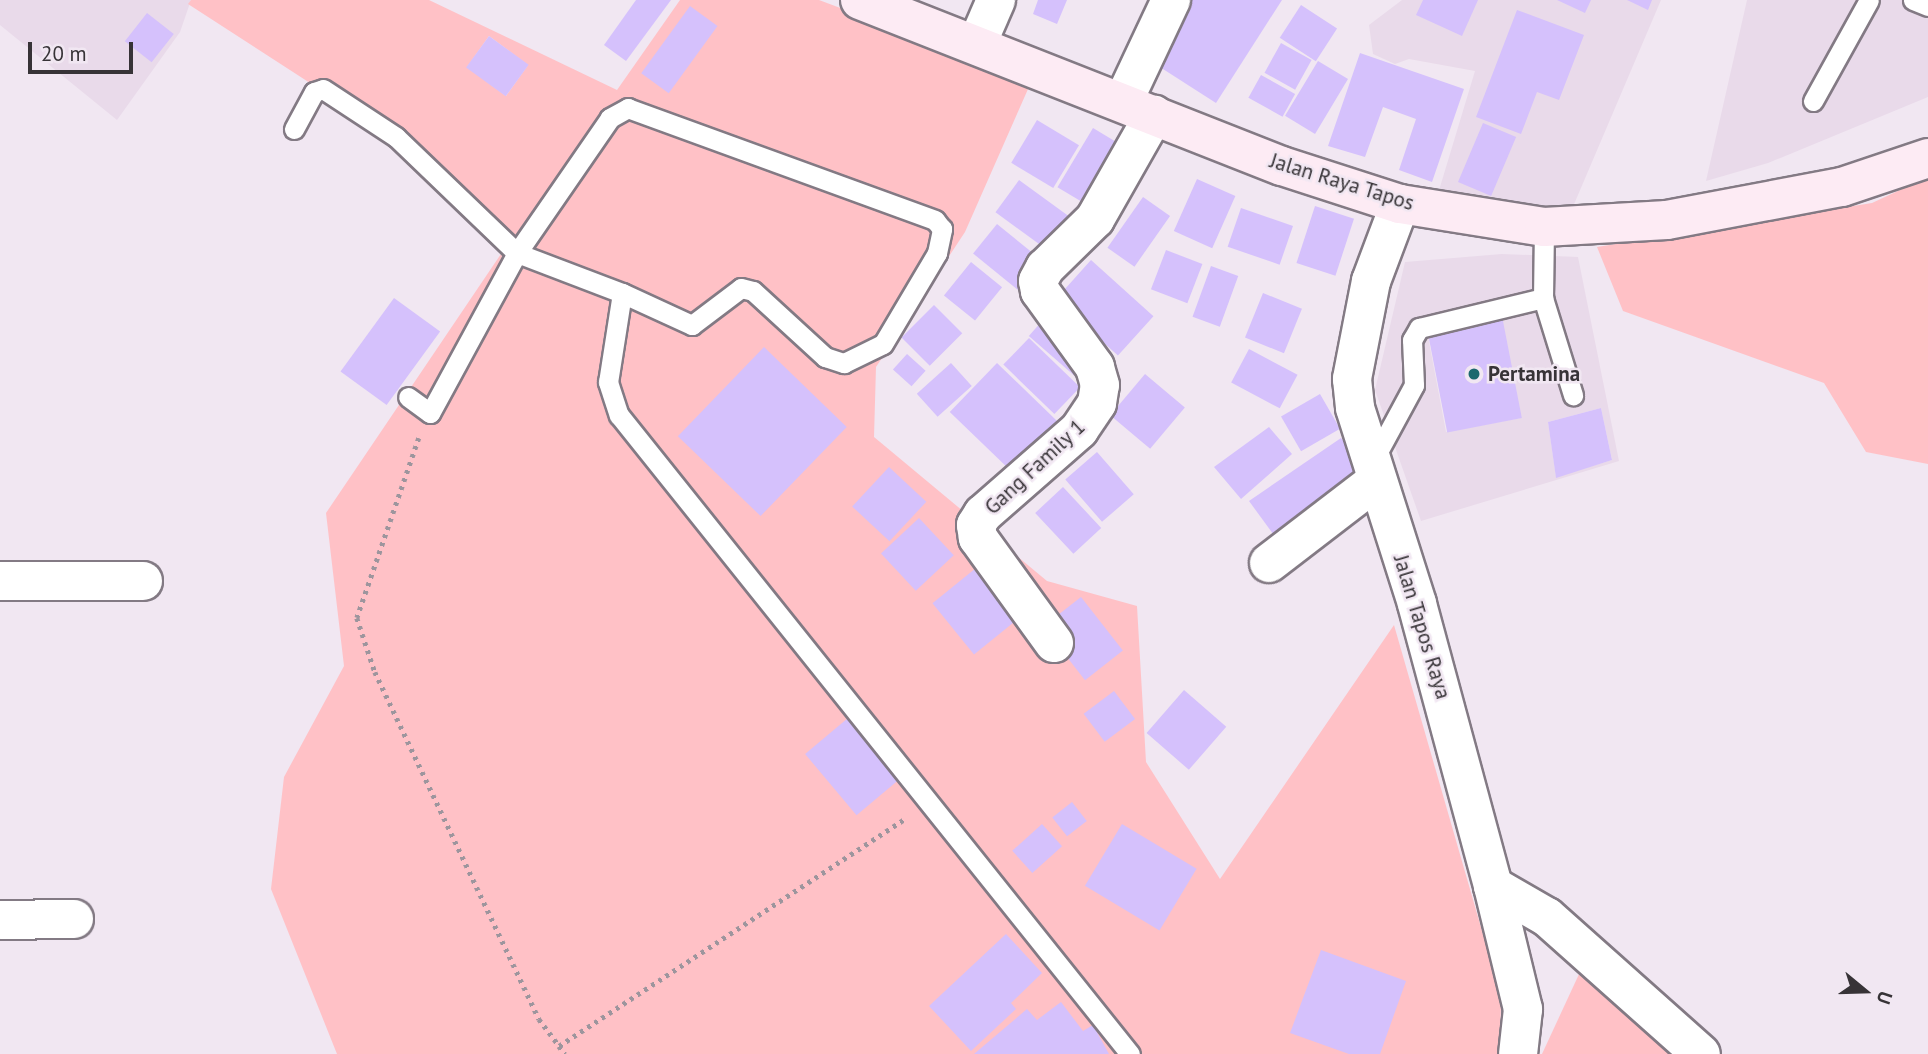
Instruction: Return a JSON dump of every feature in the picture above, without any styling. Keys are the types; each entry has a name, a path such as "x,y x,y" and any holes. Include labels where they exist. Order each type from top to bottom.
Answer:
{"main road":[{"name":"Jalan Raya Tapos","path":"860,0 1282,166 1400,204 1544,227 1667,220 1842,187 1928,158"}],"street":[{"path":"977,44 996,0"},
{"path":"1139,108 1171,0"},
{"name":"Gang Family 1","path":"1054,643 978,538 976,525 983,514 1079,430 1097,403 1100,384 1095,367 1040,291 1038,281 1045,268 1095,219 1139,108"},
{"name":"Jalan Tapos Raya","path":"1400,204 1371,281 1352,379 1355,408 1428,643 1493,886 1523,1009 1518,1054"},
{"path":"1269,563 1375,471"},
{"path":"0,581 143,582"},
{"path":"1493,886 1547,916 1701,1054"},
{"path":"0,920 74,919"}],"lane":[{"path":"1812,101 1869,0"},
{"path":"1913,0 1928,6"},
{"path":"294,129 316,89 323,89 396,136 517,253 622,293 692,325 741,288 753,291 825,357 844,363 883,344 941,246 942,229 935,220 628,108 610,118 517,253 430,413 408,397"},
{"path":"1544,227 1543,298 1573,395"},
{"path":"622,293 608,382 619,415 1130,1054"},
{"path":"1375,471 1414,385 1412,340 1419,328 1543,298"}],"path":[{"path":"430,413 356,618 375,672 533,1006 565,1054"},
{"path":"559,1046 930,802"}],"shaded area":[{"path":"0,0 191,0 180,32 117,120 0,25"},
{"path":"191,0 429,0 617,90 680,0 819,0 1032,80 965,232 876,367 874,437 1047,581 1137,606 1146,762 1220,879 1394,625 1501,997 1500,1054 337,1054 271,889 284,777 344,666 326,513 505,248 416,161 344,105 188,4","holes":["489,36 528,65 506,96 467,67"]},
{"path":"1402,0 1661,0 1572,209 1437,197 1475,71 1409,59 1395,64 1373,54 1369,25"},
{"path":"1747,0 1928,0 1928,97 1768,163 1706,181"},
{"path":"1928,177 1928,464 1866,452 1824,383 1623,311 1597,247 1872,203"},
{"path":"1502,254 1578,257 1619,461 1421,521 1375,390 1405,262","holes":["1427,331 1520,418 1446,432","1601,408 1612,460 1556,477 1548,422"]},
{"path":"1580,972 1688,1054 1542,1054"}],"building":[{"path":"636,0 671,0 626,61 604,45"},
{"path":"1038,0 1067,0 1057,24 1033,14"},
{"path":"1192,0 1282,0 1216,103 1152,62"},
{"path":"1423,0 1478,0 1462,36 1416,15"},
{"path":"1557,0 1591,0 1585,13"},
{"path":"1627,0 1652,0 1648,10"},
{"path":"1301,5 1337,28 1316,61 1280,38"},
{"path":"690,6 718,26 669,93 641,73"},
{"path":"1517,10 1584,35 1559,100 1537,92 1521,134 1476,117"},
{"path":"147,13 174,34 152,62 125,41"},
{"path":"489,36 529,65 506,96 466,68"},
{"path":"1281,43 1312,60 1295,90 1265,73"},
{"path":"1360,53 1464,89 1432,182 1399,170 1416,119 1383,107 1365,157 1328,146"},
{"path":"1318,61 1348,79 1315,134 1285,116"},
{"path":"1261,75 1295,94 1283,117 1248,98"},
{"path":"1037,120 1079,145 1053,188 1011,163"},
{"path":"1483,123 1516,137 1491,196 1458,182"},
{"path":"1093,128 1133,152 1098,211 1057,187"},
{"path":"1197,179 1235,196 1212,248 1174,231"},
{"path":"1019,180 1072,218 1048,251 995,212"},
{"path":"1143,197 1170,216 1134,267 1107,248"},
{"path":"1315,206 1354,219 1335,276 1296,263"},
{"path":"1241,208 1293,226 1280,265 1228,247"},
{"path":"997,224 1042,261 1018,290 973,254"},
{"path":"1166,250 1202,264 1187,303 1151,289"},
{"path":"1091,260 1153,316 1118,356 1056,299"},
{"path":"971,262 1002,287 975,321 944,295"},
{"path":"1211,266 1238,276 1220,327 1193,317"},
{"path":"1263,293 1302,309 1284,353 1245,338"},
{"path":"394,298 440,332 387,405 341,372"},
{"path":"934,305 962,333 930,366 901,338"},
{"name":"Pertamina","path":"1502,316 1522,418 1447,433 1427,331"},
{"path":"1042,321 1087,360 1074,375 1029,336"},
{"path":"1029,338 1080,387 1054,414 1003,365"},
{"path":"764,347 847,427 761,516 678,436"},
{"path":"1249,349 1298,375 1280,408 1231,383"},
{"path":"907,354 926,371 912,386 893,370"},
{"path":"951,363 972,386 938,417 917,394"},
{"path":"997,363 1065,429 1018,478 950,412"},
{"path":"1145,374 1185,407 1150,449 1110,415"},
{"path":"1320,394 1340,429 1301,451 1281,416"},
{"path":"1601,408 1612,460 1556,478 1548,422"},
{"path":"1269,427 1292,454 1241,499 1214,467"},
{"path":"1341,438 1364,465 1276,538 1249,501"},
{"path":"1097,452 1134,494 1102,522 1065,480"},
{"path":"889,467 926,502 889,541 852,506"},
{"path":"1063,487 1101,528 1073,554 1035,513"},
{"path":"919,518 954,555 916,591 881,553"},
{"path":"976,568 1018,619 974,655 932,603"},
{"path":"1081,597 1123,651 1085,680 1043,627"},
{"path":"1184,690 1226,727 1189,770 1147,733"},
{"path":"1114,691 1135,719 1105,742 1084,714"},
{"path":"848,718 899,779 857,815 805,754"},
{"path":"1072,802 1087,821 1067,836 1052,817"},
{"path":"1042,824 1062,846 1032,873 1012,851"},
{"path":"1122,824 1197,869 1159,931 1085,886"},
{"path":"1006,934 1042,973 1011,1003 1016,1009 971,1051 929,1006"},
{"path":"1321,950 1406,981 1380,1054 1349,1054 1290,1033"},
{"path":"1061,1002 1083,1031 1093,1025 1109,1054 974,1054 1027,1009 1037,1020"}],"place":[{"name":"Pertamina","path":"1474,374"}]}
